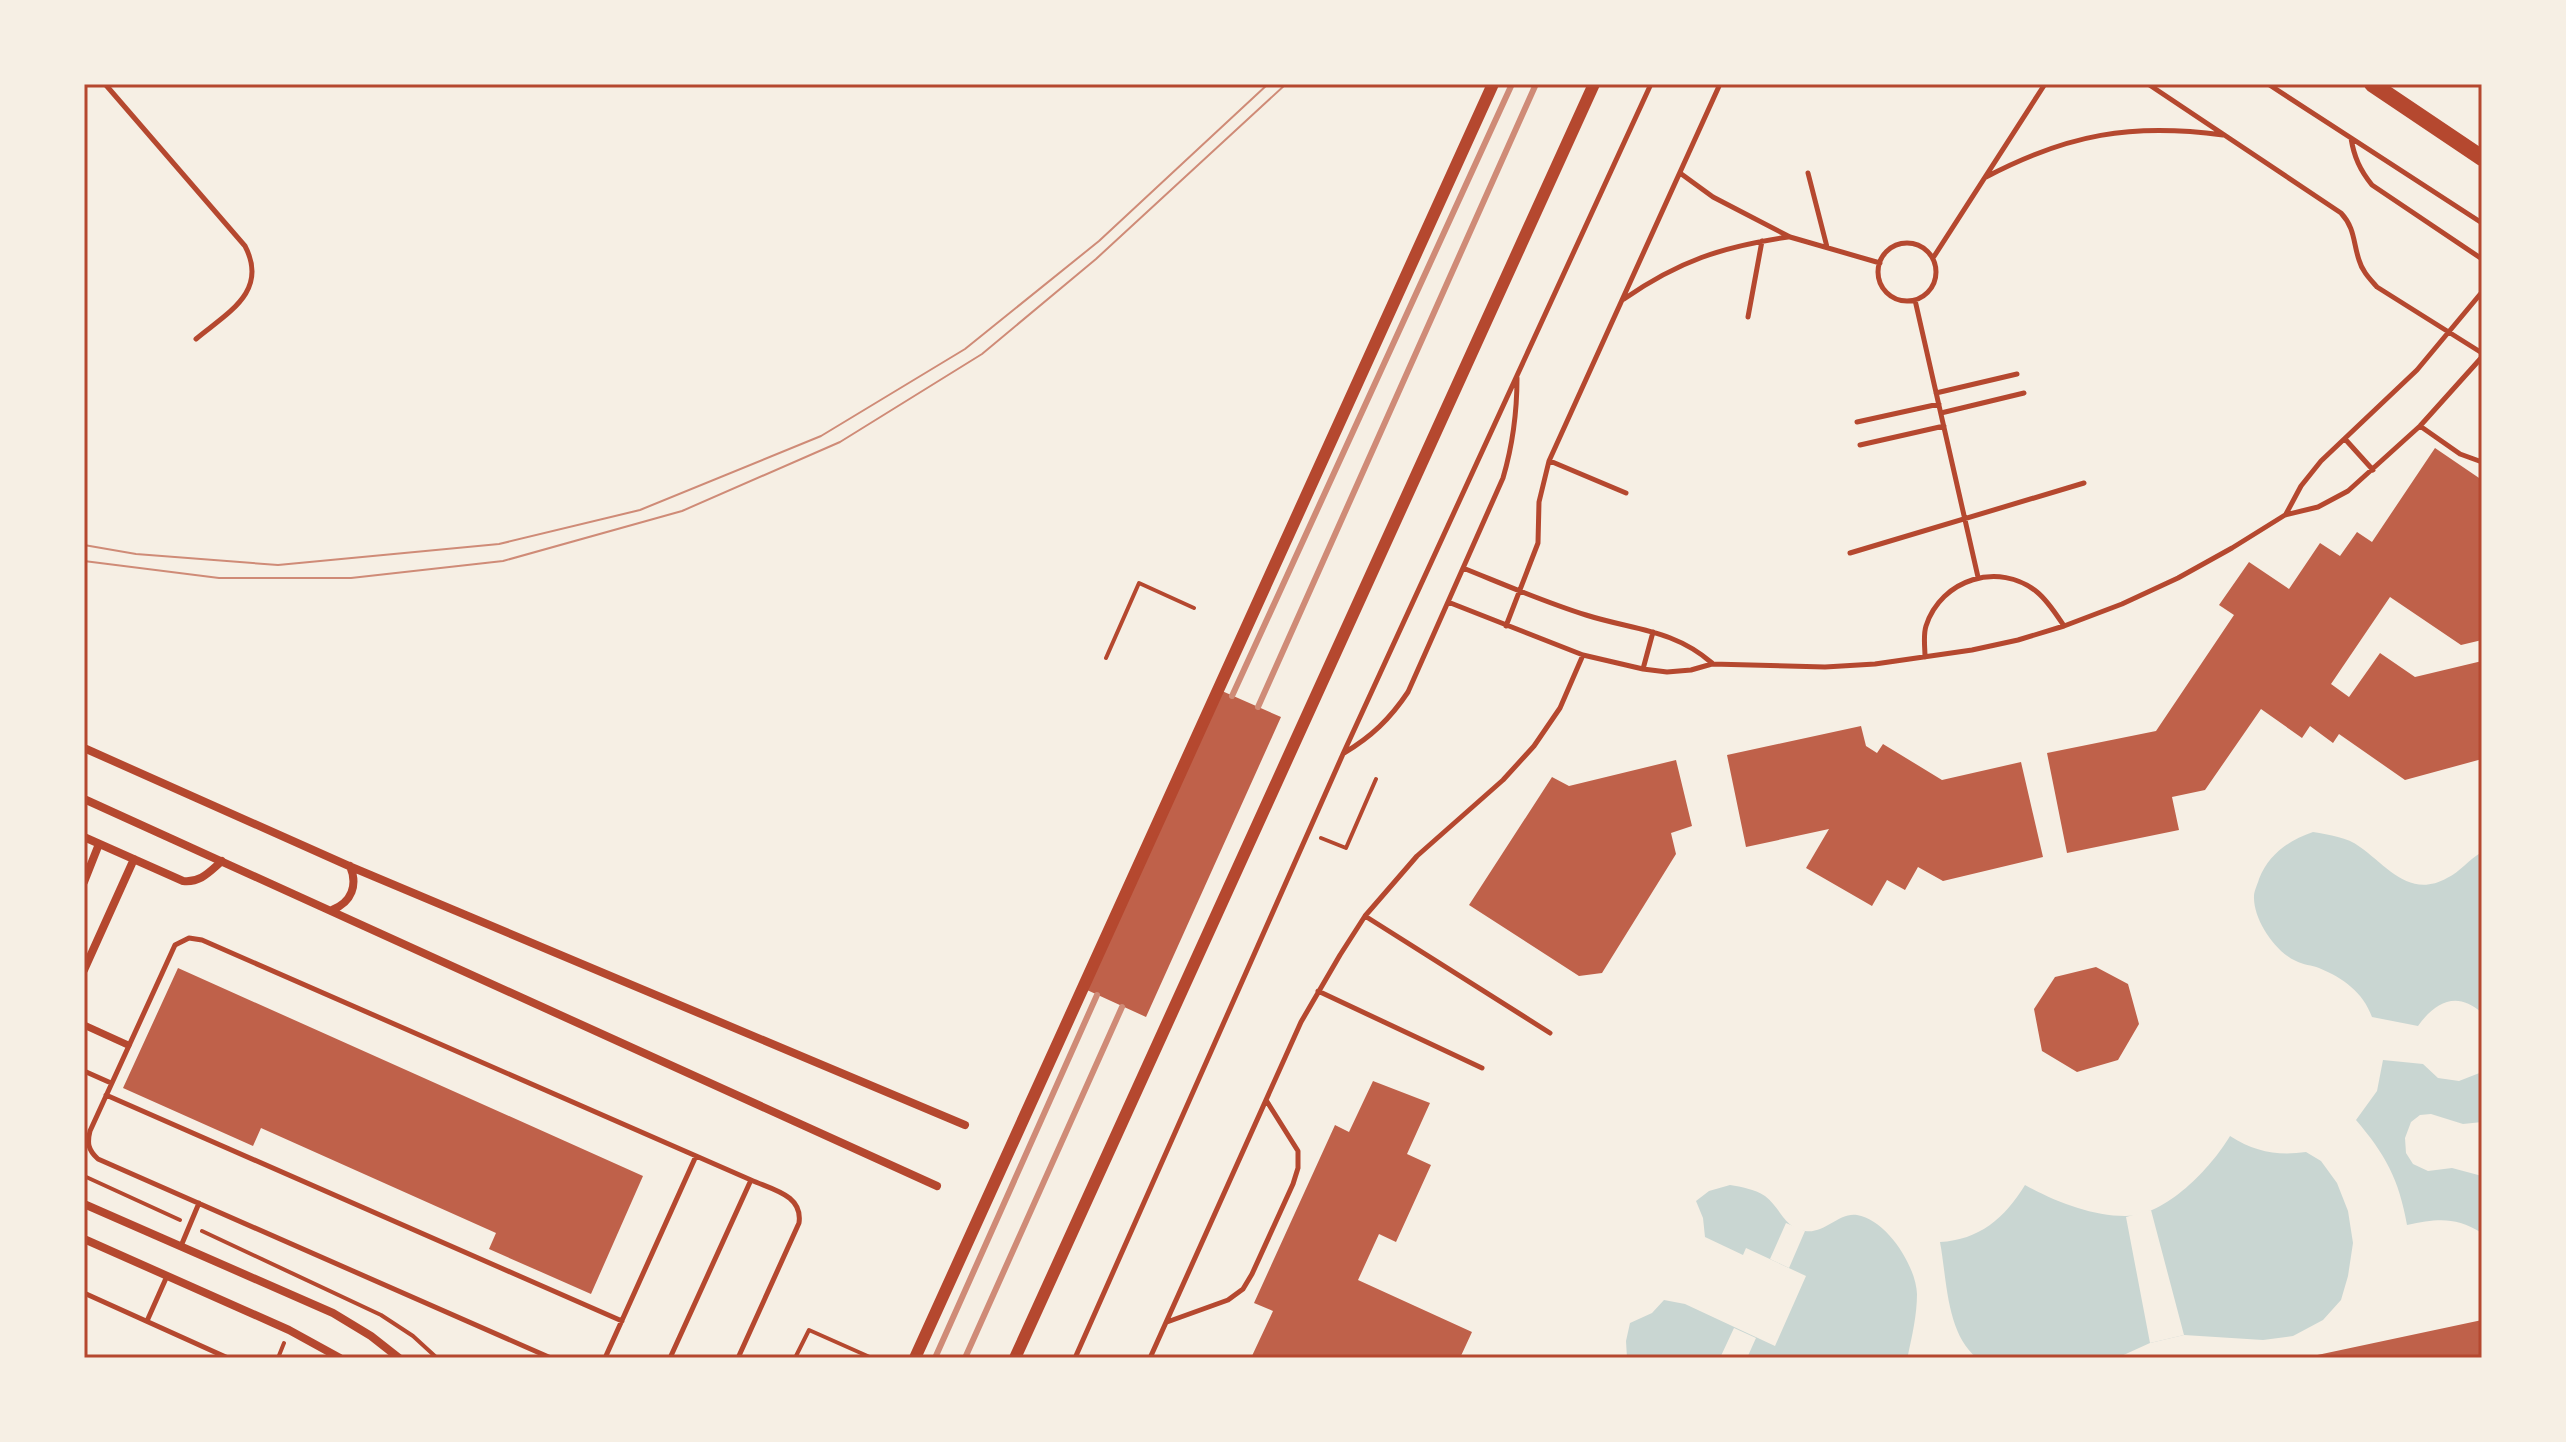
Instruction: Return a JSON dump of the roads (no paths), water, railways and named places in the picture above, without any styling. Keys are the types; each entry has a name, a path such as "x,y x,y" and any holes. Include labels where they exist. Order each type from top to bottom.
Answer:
{"main road":[{"path":"2372,84 2482,158"}],"street":[{"path":"915,1358 1493,84"},
{"path":"1015,1358 1594,84"},
{"path":"84,748 349,866 965,1125"},
{"path":"84,799 937,1186"},
{"path":"84,837 188,881 202,878 222,861"},
{"path":"84,882 99,844"},
{"path":"84,970 134,859"},
{"path":"332,910 341,907 352,892 353,874 349,866"},
{"path":"84,1025 128,1045"},
{"path":"84,1204 333,1313 371,1336 399,1358"},
{"path":"84,1239 289,1330 340,1358"}],"lane":[{"path":"105,84 245,246 251,258 251,284 245,296 196,339"},
{"path":"1075,1358 1343,754 1651,84"},
{"path":"1506,626 1538,543 1539,502 1549,461 1720,84"},
{"path":"1933,258 2045,84"},
{"path":"1448,602 1583,655 1643,669 1667,672 1712,664 1825,667 1875,664 1972,650 2064,626 2178,578 2285,515 2318,507 2348,491 2420,426 2482,355 2377,287 2359,260 2354,232 2341,213 2148,84"},
{"path":"2268,84 2482,223"},
{"path":"1986,177 2035,153 2101,134 2183,130 2224,136"},
{"path":"2351,137 2354,155 2372,185 2482,259"},
{"path":"1680,173 1713,197 1790,237 1880,263"},
{"path":"1808,173 1827,248"},
{"path":"1623,300 1683,263 1717,251 1790,237"},
{"path":"1748,317 1762,241"},
{"path":"1910,243 1919,245 1933,258 1936,277 1927,294 1915,300 1900,301 1884,291 1880,282 1880,263 1891,248 1910,243"},
{"path":"2285,515 2321,461 2417,370 2482,292"},
{"path":"1915,300 1978,577"},
{"path":"1936,393 2017,374"},
{"path":"1343,754 1368,738 1391,717 1408,692 1503,478 1513,445 1517,376"},
{"path":"1941,413 2024,393"},
{"path":"1857,422 1939,404"},
{"path":"1860,445 1944,426"},
{"path":"2420,426 2460,454 2482,462"},
{"path":"2345,439 2373,470"},
{"path":"1549,461 1626,493"},
{"path":"1850,553 2084,483"},
{"path":"1463,568 1585,615 1675,638 1695,648 1712,664"},
{"path":"1925,657 1925,629 1932,611 1944,596 1960,584 1978,577 1994,575 2024,583 2038,592 2064,626"},
{"path":"1643,669 1653,632"},
{"path":"1150,1358 1301,1022 1318,991 1365,916 1417,856 1503,780 1534,746 1560,708 1583,655"},
{"path":"1365,916 1550,1033"},
{"path":"551,1358 98,1159 92,1153 88,1139 111,1083 169,954 181,941 196,938 795,1202 800,1211 799,1223 738,1358"},
{"path":"1318,991 1482,1068"},
{"path":"84,1071 111,1083"},
{"path":"106,1095 622,1321"},
{"path":"1166,1322 1236,1295 1248,1282 1264,1248 1296,1176 1299,1159 1294,1143 1266,1100"},
{"path":"605,1358 696,1156"},
{"path":"670,1358 751,1180"},
{"path":"181,1246 199,1203"},
{"path":"147,1321 167,1276"},
{"path":"84,1293 228,1358"}],"tram line":[{"path":"84,545 136,554 278,565 499,544 640,510 821,436 965,349 1099,241 1268,84"},
{"path":"84,561 219,578 351,578 503,561 682,511 840,442 982,354 1096,259 1286,84"}],"railway":[{"path":"1232,696 1512,84"},
{"path":"1258,707 1536,84"},
{"path":"935,1358 1097,995"},
{"path":"965,1358 1122,1007"}]}
